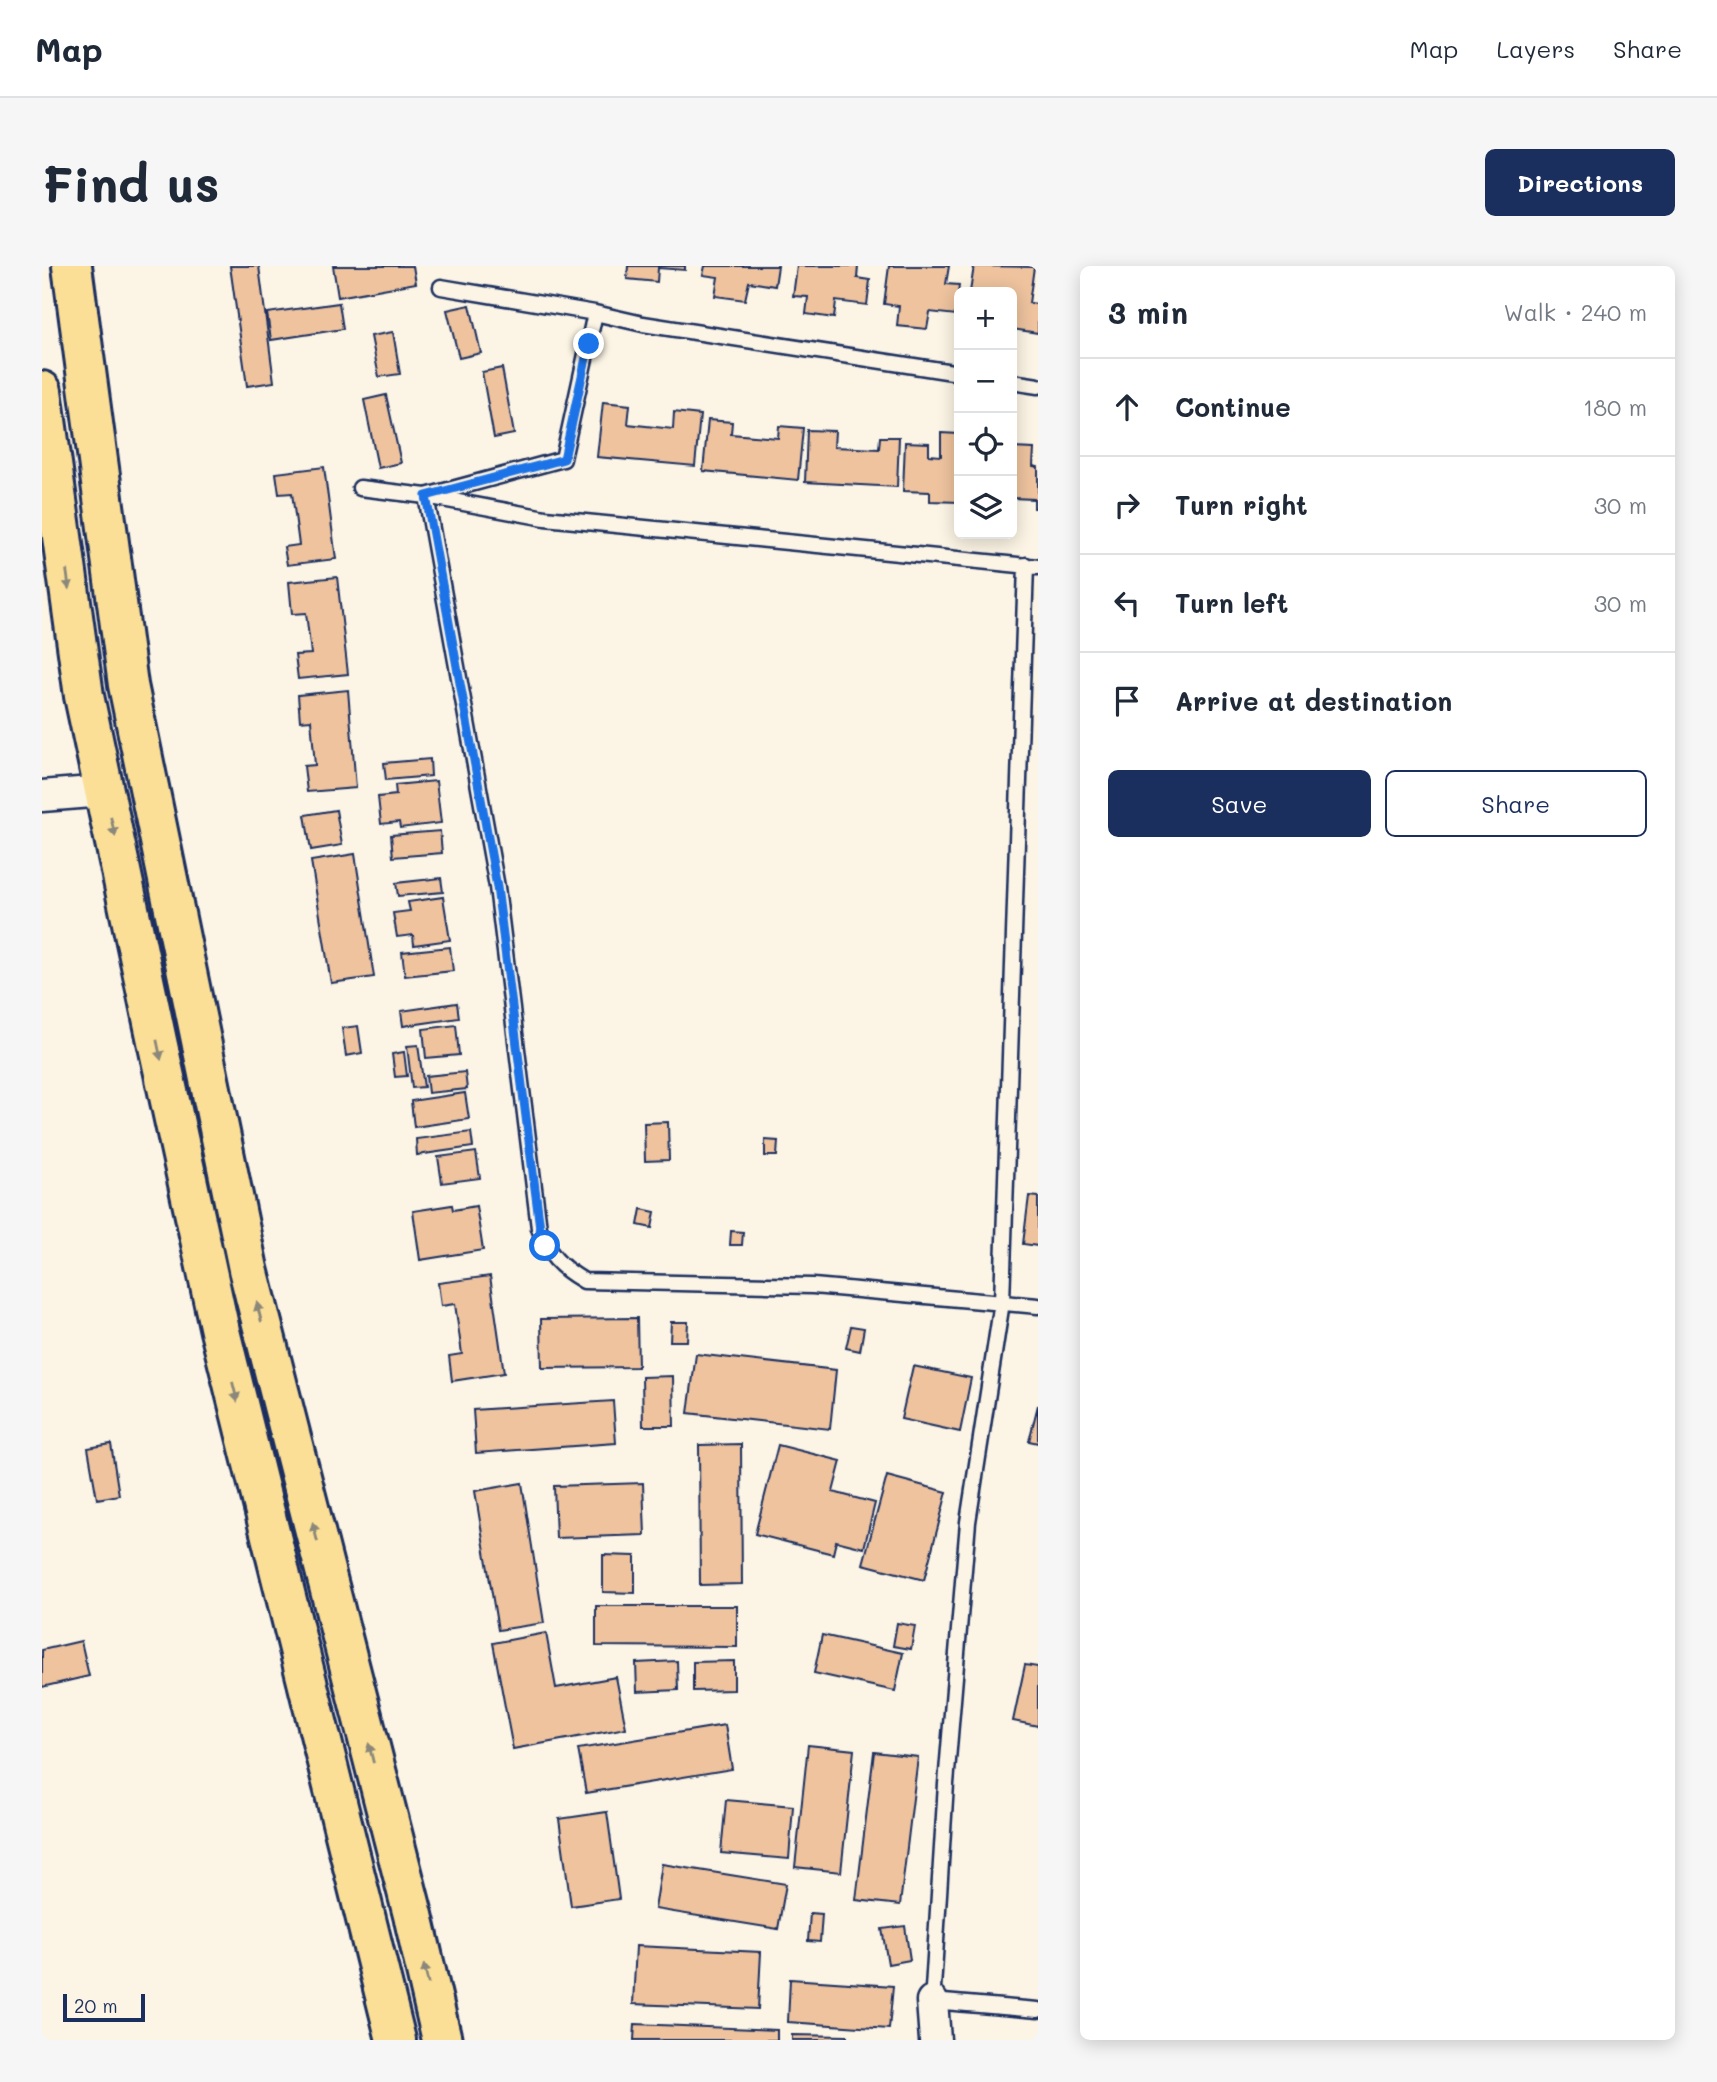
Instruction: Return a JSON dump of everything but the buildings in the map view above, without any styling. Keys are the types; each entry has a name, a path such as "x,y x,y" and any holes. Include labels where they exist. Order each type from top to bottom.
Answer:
{"main road":[{"path":"72,266 128,685 248,1269 413,1915 442,2040"},
{"path":"42,391 84,696 104,791 223,1344 396,2040"}],"street":[{"path":"42,796 104,791"},
{"path":"932,2001 933,2040"}],"lane":[{"path":"441,287 595,313 643,324 954,372"},
{"path":"426,496 564,459 595,313"},
{"path":"1017,383 1038,386"},
{"path":"360,488 426,496 545,519 1032,566 1002,1302 968,1522 946,1784 932,2001 1038,2010"},
{"path":"426,496 497,887 540,1228 545,1246 556,1263 584,1281 813,1286 1038,1306"}],"route":[{"path":"545,1246 540,1228 497,887 426,496 564,459 589,344"}]}
